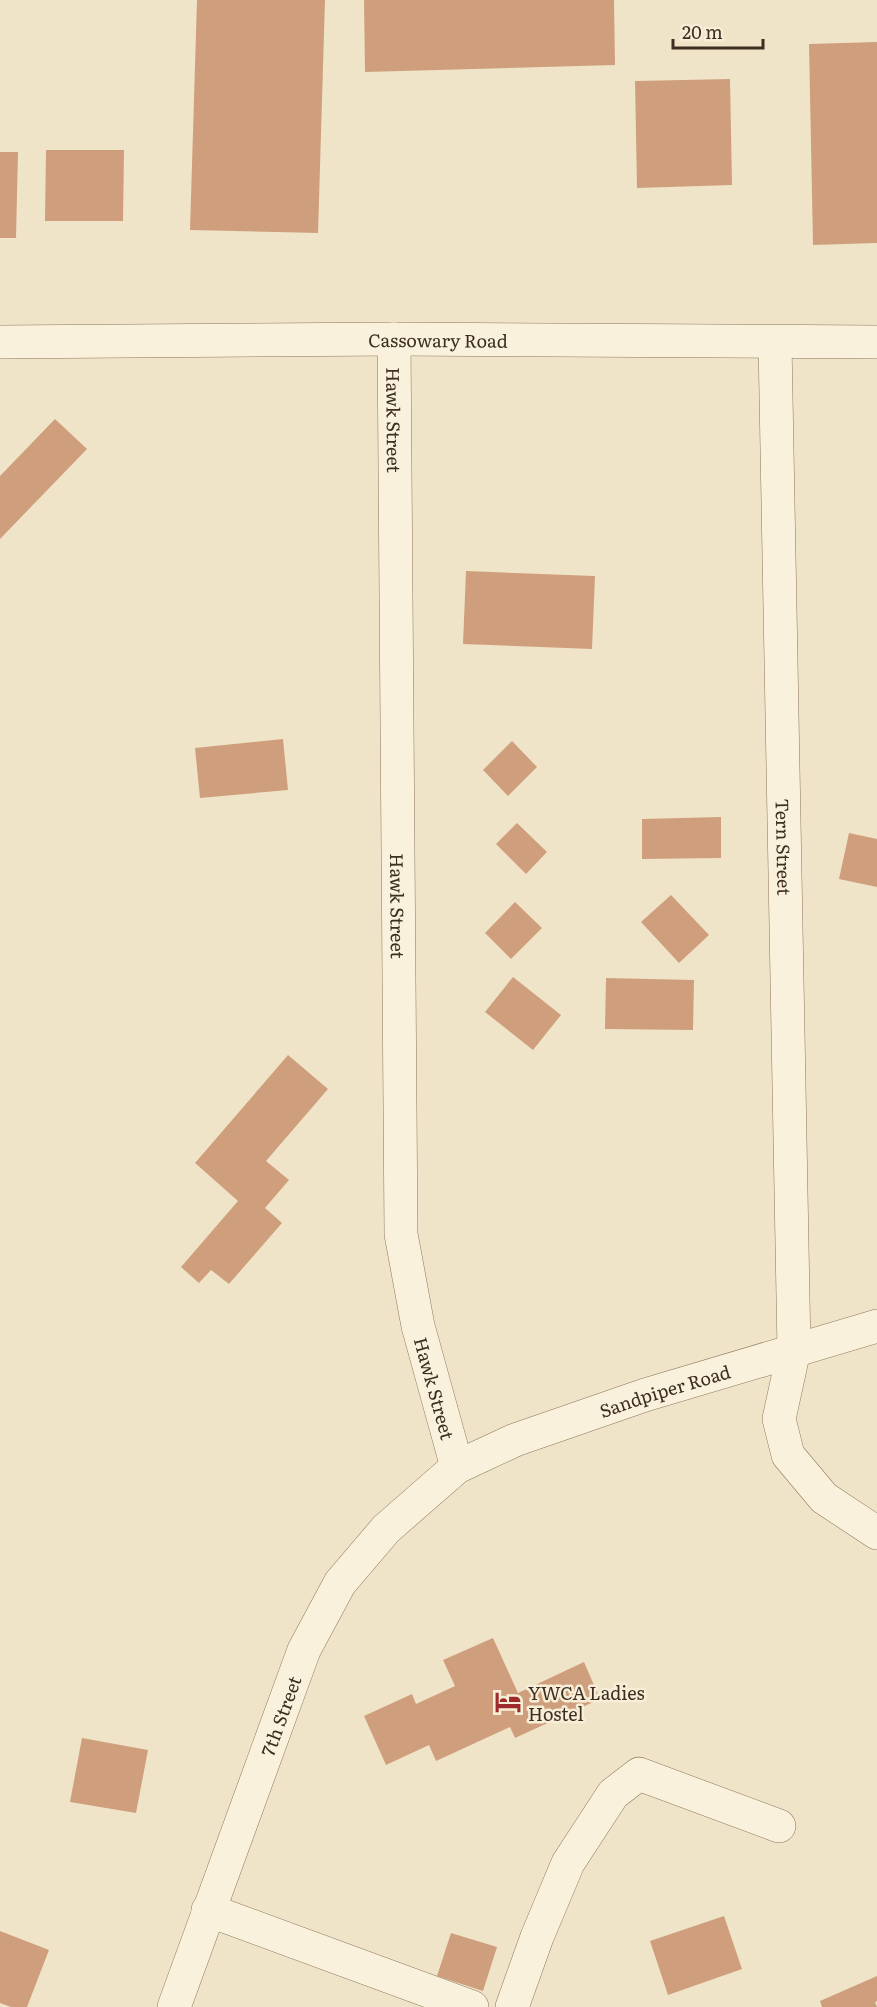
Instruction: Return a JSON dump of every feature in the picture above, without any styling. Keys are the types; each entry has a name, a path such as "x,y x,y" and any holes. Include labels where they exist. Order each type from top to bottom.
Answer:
{"street":[{"name":"Cassowary Road","path":"0,342 394,339 877,342"},
{"name":"Hawk Street","path":"394,339 401,1234 418,1326 457,1467"},
{"name":"Tern Street","path":"775,343 794,1350 779,1419 788,1455 824,1498 877,1533"},
{"name":"Sandpiper Road","path":"457,1467 515,1440 645,1395 877,1326"},
{"name":"7th Street","path":"174,2007 304,1650 340,1583 386,1529 457,1467"},
{"path":"512,2007 537,1937 568,1863 613,1794 639,1774 779,1826"},
{"path":"208,1910 472,2007"}],"building":[{"path":"197,0 325,0 318,233 190,230"},
{"path":"364,0 614,0 615,65 365,72"},
{"path":"877,42 877,243 813,245 809,44"},
{"path":"730,79 732,185 637,188 635,81"},
{"path":"46,150 124,150 123,221 45,221"},
{"path":"0,152 18,152 16,238 0,238"},
{"path":"55,419 87,449 0,539 0,476"},
{"path":"466,571 595,576 592,649 463,644"},
{"path":"283,739 288,790 200,798 195,748"},
{"path":"512,741 537,767 508,796 483,770"},
{"path":"721,817 721,858 642,859 642,819"},
{"path":"517,823 547,852 526,874 496,844"},
{"path":"849,833 877,839 877,887 839,879"},
{"path":"671,895 709,935 679,963 641,922"},
{"path":"515,902 542,928 511,959 485,933"},
{"path":"513,977 561,1015 533,1050 485,1012"},
{"path":"606,978 694,980 693,1030 605,1029"},
{"path":"288,1055 328,1089 266,1161 289,1180 265,1208 282,1223 229,1284 211,1270 199,1283 181,1267 238,1201 195,1163"},
{"name":"YWCA Ladies Hostel","path":"493,1638 518,1693 584,1662 600,1699 515,1738 510,1727 436,1761 429,1745 386,1765 364,1716 412,1694 416,1704 455,1686 443,1660"},
{"path":"82,1738 148,1750 136,1813 70,1802"},
{"path":"724,1916 742,1969 668,1995 650,1941"},
{"path":"0,1931 49,1950 27,2007 11,2007 0,2003"},
{"path":"451,1933 497,1947 483,1991 437,1976"},
{"path":"877,1976 877,2001 875,2002 877,2007 822,2007 820,2001"}],"place":[{"name":"YWCA Ladies Hostel","path":"508,1702"}]}
